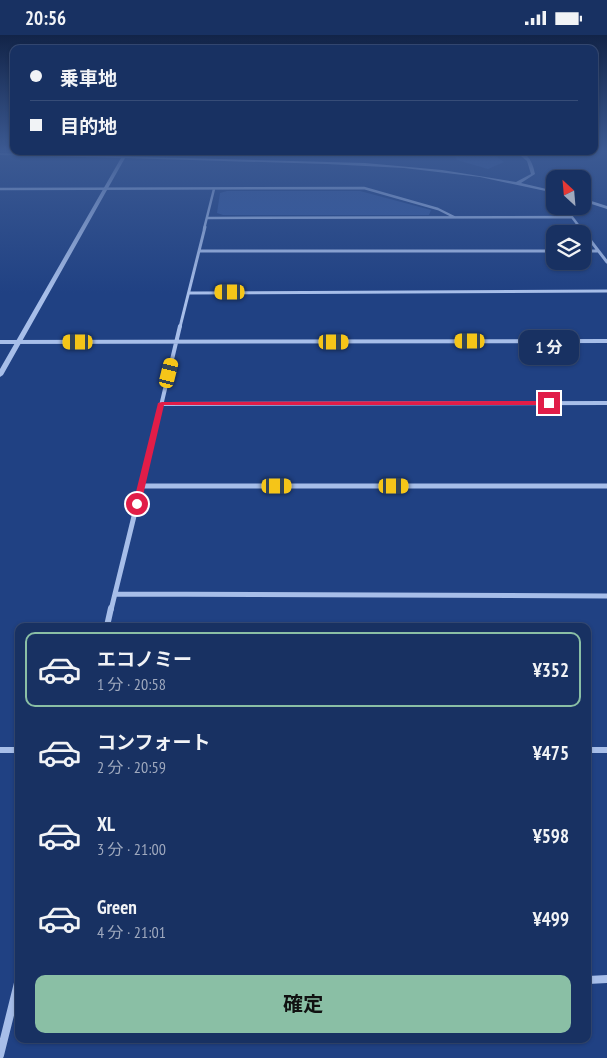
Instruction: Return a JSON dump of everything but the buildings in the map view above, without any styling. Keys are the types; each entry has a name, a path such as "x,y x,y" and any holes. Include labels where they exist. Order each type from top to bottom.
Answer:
{"street":[{"path":"0,375 101,198"},
{"path":"107,623 212,198"},
{"path":"398,198 438,209 454,217"},
{"path":"591,202 607,208"},
{"path":"208,218 572,217 607,262"},
{"path":"200,251 546,251"},
{"path":"591,251 598,251"},
{"path":"190,293 607,291"},
{"path":"0,342 607,341"},
{"path":"162,403 607,403"},
{"path":"141,486 607,486"},
{"path":"115,594 607,596"},
{"path":"0,750 15,750"},
{"path":"591,750 607,750"},
{"path":"591,980 607,979"},
{"path":"0,1055 15,999"}],"shaded area":[{"path":"219,198 385,198 431,210 429,215 223,215 217,213"}],"route":[{"path":"137,504 162,403 549,403"}]}
